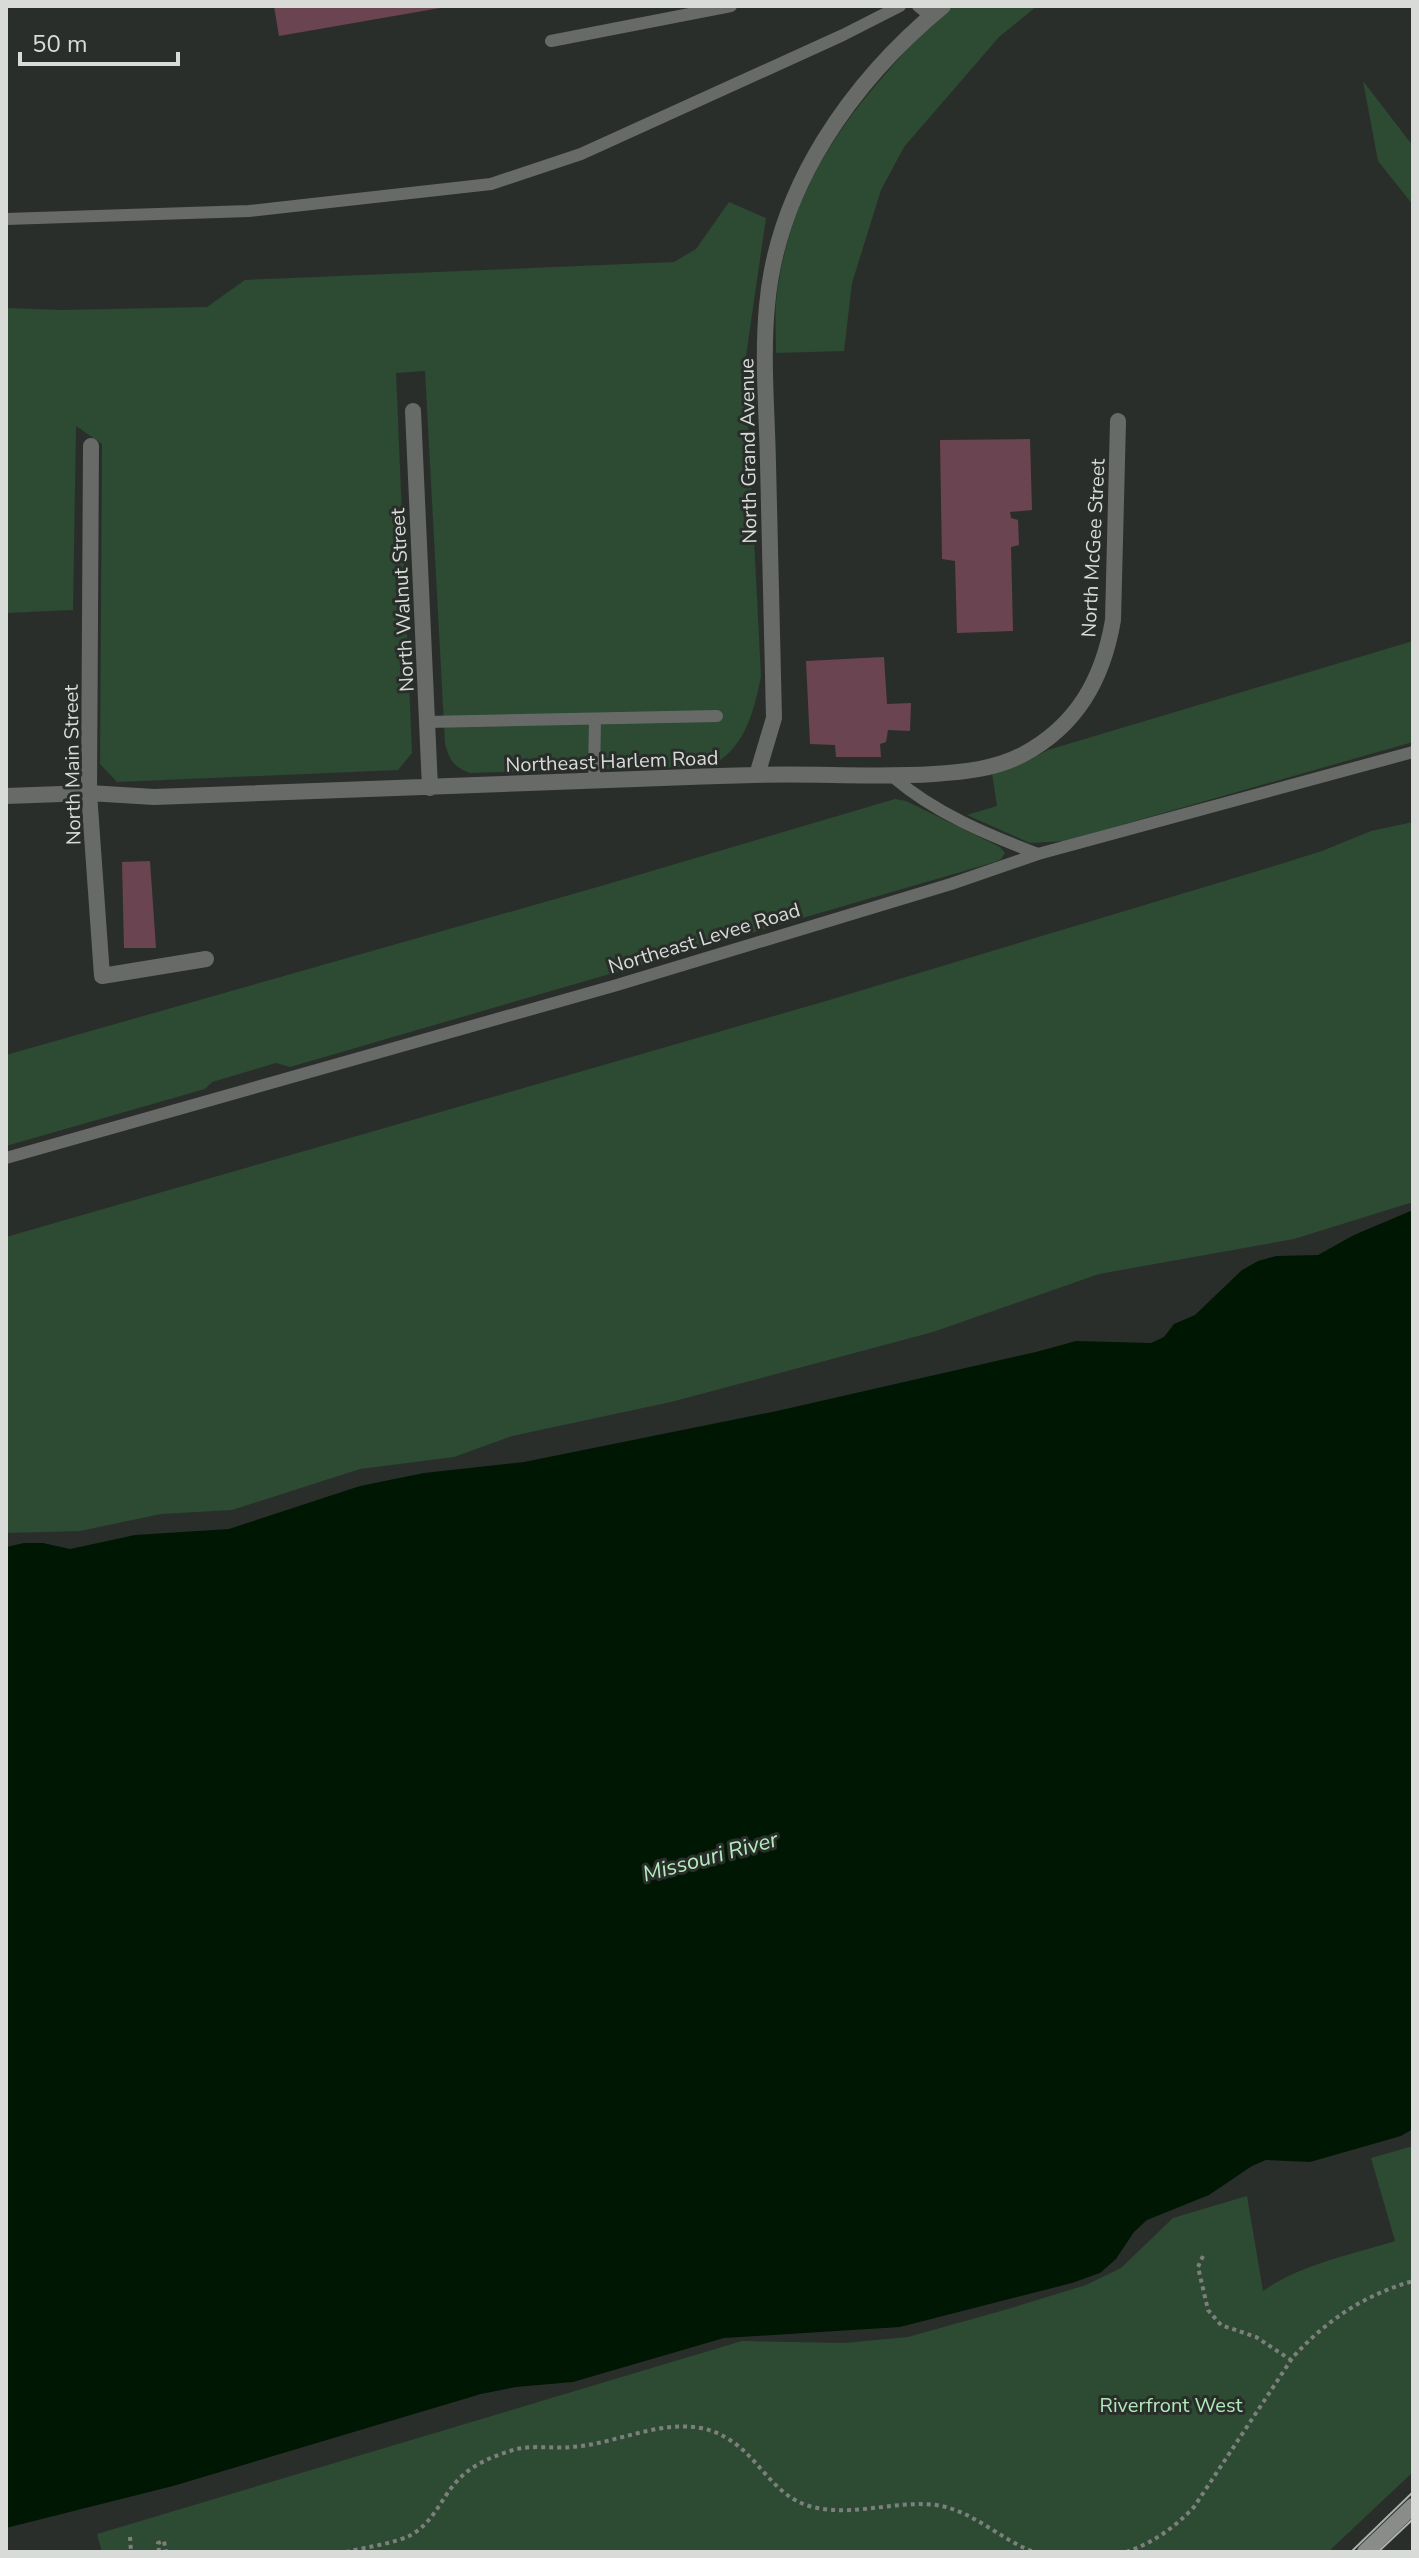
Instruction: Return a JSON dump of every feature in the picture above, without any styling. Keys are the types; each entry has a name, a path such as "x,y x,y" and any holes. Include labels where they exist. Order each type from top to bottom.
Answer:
{"main road":[{"path":"1365,2552 1413,2506"}],"street":[{"name":"North Grand Avenue","path":"757,775 774,718 767,307 771,271 784,223 808,166 826,136 871,77 930,9"},
{"name":"North Walnut Street","path":"413,411 430,788"},
{"name":"North McGee Street","path":"1099,675 1113,620 1118,421"},
{"name":"North Main Street","path":"91,446 89,793 102,976 206,959"},
{"name":"Northeast Harlem Road","path":"6,796 89,793 154,797 757,775 893,777 966,771 994,766 1021,756 1046,740 1086,700 1099,675"}],"lane":[{"path":"551,41 731,6"},
{"path":"6,219 249,211 491,184 581,154 900,6"},
{"path":"427,722 717,716"},
{"path":"594,781 595,719"},
{"name":"Northeast Levee Road","path":"6,1158 632,980 951,884 1038,854 1413,752"},
{"path":"893,777 919,799 992,836 1038,854"}],"path":[{"path":"1203,2256 1198,2267 1208,2310 1221,2325 1256,2337 1291,2360"},
{"path":"1126,2552 1156,2539 1194,2507 1291,2360 1310,2339 1344,2311 1390,2288 1413,2281"},
{"path":"346,2552 409,2536 429,2521 457,2480 476,2465 514,2449 572,2447 682,2426 714,2432 731,2441 751,2457 768,2479 787,2495 806,2505 851,2512 935,2505 954,2509 1034,2552"},
{"path":"130,2537 131,2552"},
{"path":"159,2552 158,2543 164,2541 166,2552"}],"green space":[{"path":"953,6 1037,6 999,37 904,147 881,190 852,283 844,351 776,353 776,302 784,255 803,197 816,170 867,95 919,37"},
{"path":"1363,81 1413,146 1413,205 1378,161"},
{"path":"729,202 766,218 745,363 761,676 746,728 723,758 711,766 470,773 453,762 445,743 425,371 396,373 412,753 398,770 117,782 100,764 102,444 76,426 73,610 6,613 6,308 207,307 245,280 674,262 696,249"},
{"path":"1413,641 1413,742 1065,841 1030,843 967,815 997,806 992,773 1015,767 1048,750"},
{"path":"895,799 906,801 1000,847 1005,853 995,862 290,1067 276,1063 212,1082 205,1089 6,1146 6,1055"},
{"path":"1413,822 1413,1202 1294,1239 1099,1274 933,1332 671,1402 512,1436 454,1457 360,1469 232,1510 161,1514 80,1531 6,1533 6,1237 826,1001 1271,867 1371,831"},
{"name":"Riverfront West","path":"1413,2146 1413,2472 1328,2552 102,2552 97,2534 742,2341 844,2343 908,2337 1086,2285 1121,2268 1173,2218 1247,2196 1263,2291 1310,2267 1395,2241 1371,2158"}],"water":[{"name":"Missouri River","path":"1413,1210 1413,2129 1401,2136 1310,2162 1266,2160 1252,2166 1209,2195 1147,2220 1134,2232 1116,2259 1100,2273 1072,2283 900,2327 724,2338 573,2382 516,2387 481,2394 173,2486 6,2528 6,1547 43,1543 70,1549 135,1535 229,1529 360,1486 424,1473 524,1462 777,1411 1076,1341 1151,1343 1164,1337 1174,1324 1195,1315 1242,1270 1258,1261 1276,1256 1318,1255 1354,1235"}],"building":[{"path":"274,6 440,6 440,8 279,36"},
{"path":"1030,439 1032,510 1010,512 1011,518 1018,520 1019,545 1011,547 1013,631 957,633 955,561 942,559 940,440"},
{"path":"884,657 887,704 911,703 910,731 888,730 886,742 880,744 881,757 836,757 835,745 810,744 806,661"},
{"path":"150,861 156,948 124,948 122,862"}],"tram line":[{"path":"1351,2552 1413,2492"},
{"path":"1378,2552 1413,2519"}]}
